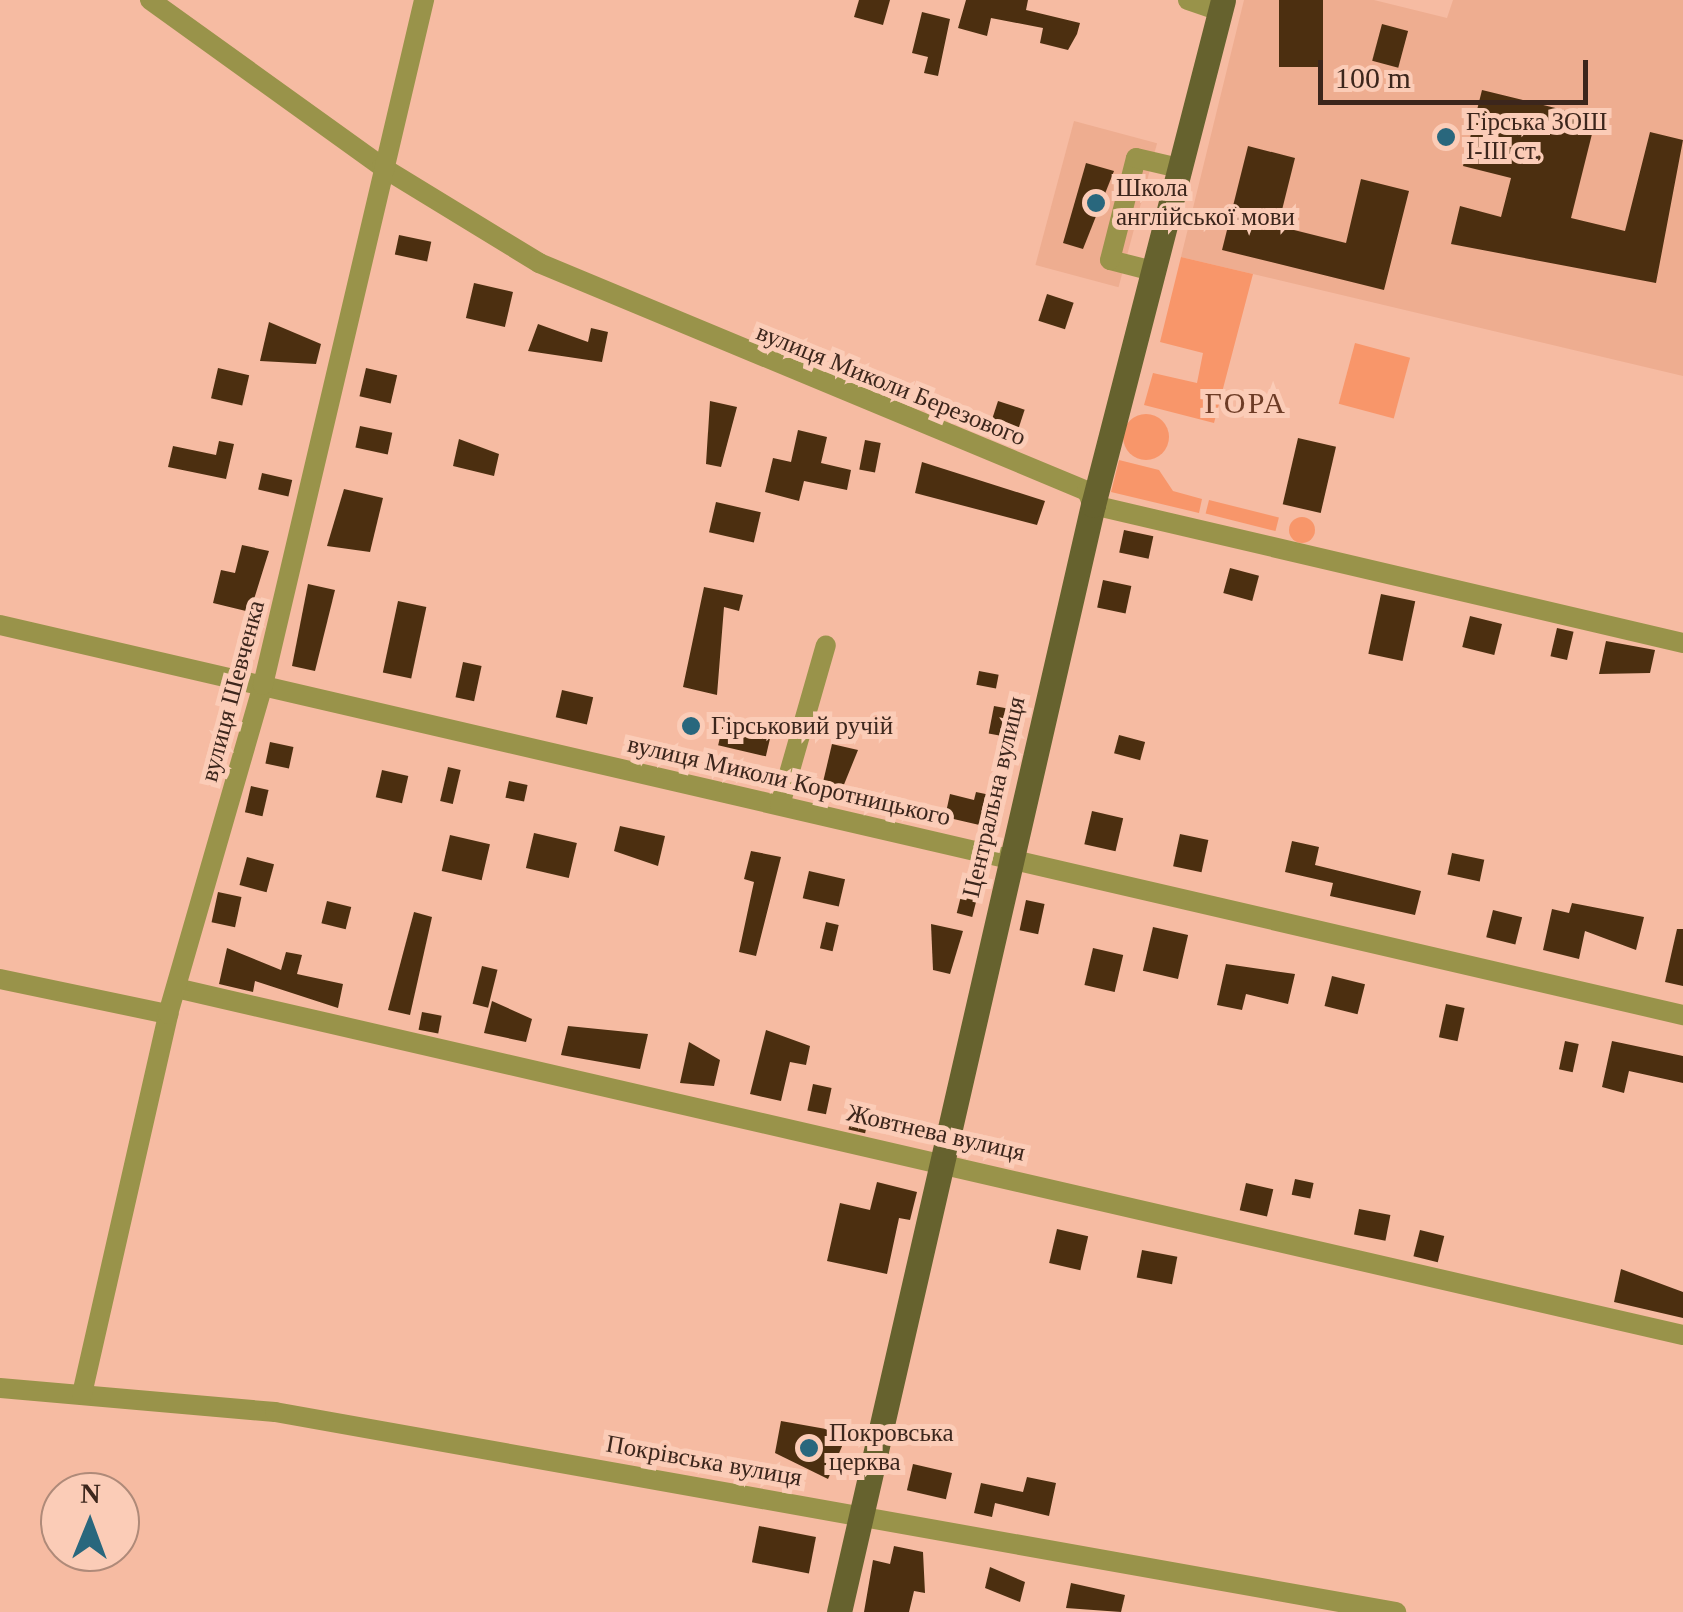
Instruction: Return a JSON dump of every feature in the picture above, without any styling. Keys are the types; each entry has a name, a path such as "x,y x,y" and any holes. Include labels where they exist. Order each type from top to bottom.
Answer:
{"main road":[{"name":"Центральна вулиця","path":"839,1612 938,1158 1093,505 1222,6"}],"street":[{"name":"вулиця Миколи Березового","path":"150,0 382,167 539,263 1087,491 1093,505 1683,643"},
{"name":"вулиця Шевченка","path":"82,1394 168,1014 263,686 424,0"},
{"path":"1188,0 1222,6"},
{"path":"1153,272 1110,260 1136,158 1179,168"},
{"name":"вулиця Миколи Коротницького","path":"0,625 1683,1015"},
{"path":"780,805 826,645"},
{"path":"0,979 168,1014"},
{"name":"Жовтнева вулиця","path":"176,988 938,1158 1683,1335"},
{"name":"Покрівська вулиця","path":"0,1388 275,1412 861,1512 1396,1612"}],"shaded area":[{"name":"Гірська ЗОШ І-ІІІ ст.","path":"1244,0 1374,0 1447,18 1453,0 1683,0 1683,376 1181,257"},
{"name":"Школа англійської мови","path":"1074,121 1157,143 1119,287 1035,265"},
{"path":"1181,257 1253,274 1214,423 1144,405 1153,373 1197,383 1203,353 1160,342"},
{"path":"1355,343 1410,358 1394,419 1339,404"},
{"path":"1146,414 1162,421 1169,437 1162,453 1146,460 1130,453 1123,437 1130,421"},
{"path":"1119,460 1159,470 1173,491 1202,499 1199,513 1111,492"},
{"path":"1209,500 1279,517 1275,531 1206,514"},
{"path":"1302,517 1311,521 1315,530 1311,539 1302,543 1293,539 1289,530 1293,521"}],"building":[{"path":"859,0 890,0 883,25 854,17"},
{"path":"966,0 1028,0 1026,10 1080,23 1068,50 1040,43 1043,28 991,18 987,36 958,28"},
{"path":"1279,0 1323,0 1323,67 1279,67"},
{"path":"922,12 950,19 938,76 924,73 928,57 912,53"},
{"path":"1382,24 1408,31 1398,68 1372,61"},
{"path":"1482,90 1596,118 1571,218 1625,231 1650,132 1683,140 1656,283 1451,244 1460,206 1501,217 1511,178 1463,166"},
{"path":"1248,146 1295,158 1278,226 1346,243 1361,179 1409,191 1384,290 1222,250"},
{"path":"1086,163 1114,171 1083,249 1063,243"},
{"path":"399,235 431,242 427,261 395,255"},
{"path":"474,283 513,292 505,327 466,318"},
{"path":"1047,294 1074,303 1065,329 1038,321"},
{"path":"269,322 321,344 316,364 260,361"},
{"path":"538,324 588,342 591,328 608,332 602,362 528,351"},
{"path":"218,368 249,375 242,405 211,398"},
{"path":"366,368 397,375 391,403 359,396"},
{"path":"710,401 737,407 721,467 706,464"},
{"path":"998,401 1025,410 1016,435 990,427"},
{"path":"360,426 392,433 388,454 355,448"},
{"path":"798,430 827,437 821,463 851,470 847,490 804,481 799,501 765,492 773,458 791,462"},
{"path":"1298,438 1336,447 1321,513 1283,504"},
{"path":"459,439 499,454 494,476 453,466"},
{"path":"865,440 881,443 875,473 859,469"},
{"path":"219,441 234,444 226,479 168,467 173,446 216,455"},
{"path":"922,462 1045,501 1037,525 915,493"},
{"path":"262,473 292,480 288,497 258,490"},
{"path":"344,489 383,498 370,552 327,546"},
{"path":"716,502 761,512 754,543 709,532"},
{"path":"1124,530 1153,536 1149,559 1119,552"},
{"path":"242,545 269,551 250,612 213,603 221,570 235,573"},
{"path":"1230,568 1259,576 1252,601 1223,593"},
{"path":"1103,580 1131,586 1126,613 1097,607"},
{"path":"308,584 335,590 315,671 292,666"},
{"path":"704,587 743,595 739,611 724,607 717,695 683,687"},
{"path":"1381,594 1415,601 1403,661 1368,654"},
{"path":"398,601 426,607 411,678 383,672"},
{"path":"1470,616 1502,624 1494,655 1462,647"},
{"path":"1557,628 1574,632 1567,660 1550,656"},
{"path":"1606,641 1655,650 1650,673 1599,674"},
{"path":"463,662 482,666 474,701 456,697"},
{"path":"979,671 999,675 996,689 976,685"},
{"path":"562,690 593,697 587,724 556,717"},
{"path":"994,706 1009,709 1003,736 989,733"},
{"path":"724,720 772,731 766,756 718,745"},
{"path":"1119,735 1145,742 1140,760 1114,753"},
{"path":"270,742 293,747 289,769 265,764"},
{"path":"832,744 858,750 843,787 823,782"},
{"path":"448,767 461,770 453,804 440,801"},
{"path":"382,770 408,776 402,803 376,797"},
{"path":"509,781 528,785 524,802 505,798"},
{"path":"251,786 269,790 262,816 245,812"},
{"path":"976,792 995,796 988,827 945,817 950,794 974,800"},
{"path":"1092,811 1123,818 1116,851 1084,844"},
{"path":"620,826 665,836 658,866 614,851"},
{"path":"534,833 577,843 569,878 526,868"},
{"path":"1180,834 1208,840 1202,872 1173,866"},
{"path":"450,835 490,844 482,880 442,871"},
{"path":"1292,841 1319,847 1315,865 1421,891 1415,915 1330,896 1333,883 1285,872"},
{"path":"751,851 781,857 756,956 739,952 754,882 744,879"},
{"path":"1452,853 1484,860 1480,881 1447,875"},
{"path":"247,857 274,864 267,892 239,885"},
{"path":"809,871 845,879 839,907 803,898"},
{"path":"964,884 980,888 972,917 957,913"},
{"path":"218,892 241,897 235,927 212,922"},
{"path":"1026,900 1045,904 1038,934 1020,930"},
{"path":"327,901 351,907 346,929 321,923"},
{"path":"1572,903 1644,917 1636,950 1585,931 1579,959 1543,950 1552,909 1569,913"},
{"path":"1493,910 1522,917 1515,944 1486,937"},
{"path":"414,912 432,917 410,1015 388,1010"},
{"path":"826,922 839,925 833,951 820,948"},
{"path":"931,924 963,931 950,974 933,970"},
{"path":"1153,927 1188,935 1178,979 1143,971"},
{"path":"1677,929 1683,929 1683,986 1665,982"},
{"path":"227,948 281,970 286,952 302,955 297,974 343,984 338,1008 255,981 253,992 219,984"},
{"path":"1093,948 1123,955 1115,992 1084,985"},
{"path":"1226,964 1295,974 1288,1004 1246,994 1242,1010 1217,1005"},
{"path":"482,966 498,970 488,1008 473,1004"},
{"path":"1332,976 1365,984 1357,1014 1325,1006"},
{"path":"492,1001 532,1019 526,1042 484,1033"},
{"path":"1446,1004 1465,1008 1458,1041 1439,1037"},
{"path":"422,1012 442,1016 438,1033 419,1030"},
{"path":"568,1026 648,1034 640,1069 561,1055"},
{"path":"766,1030 810,1046 806,1065 790,1062 781,1101 750,1094"},
{"path":"1565,1041 1579,1044 1573,1072 1559,1069"},
{"path":"1612,1041 1683,1056 1683,1083 1629,1071 1624,1093 1602,1087"},
{"path":"689,1042 720,1060 714,1086 680,1083"},
{"path":"813,1084 832,1088 826,1114 807,1110"},
{"path":"853,1110 870,1114 865,1133 849,1129"},
{"path":"1295,1179 1314,1183 1310,1199 1292,1195"},
{"path":"877,1182 917,1192 910,1220 899,1218 887,1274 827,1261 840,1203 870,1210"},
{"path":"1246,1183 1273,1189 1267,1217 1240,1210"},
{"path":"1359,1209 1390,1215 1385,1241 1354,1235"},
{"path":"1057,1229 1088,1236 1080,1270 1049,1263"},
{"path":"1420,1230 1444,1236 1438,1262 1413,1256"},
{"path":"1142,1250 1177,1257 1172,1284 1137,1277"},
{"path":"1621,1269 1683,1292 1683,1318 1614,1302"},
{"name":"Покровська церква","path":"781,1421 826,1429 843,1444 828,1479 775,1453"},
{"path":"913,1464 952,1473 946,1499 907,1490"},
{"path":"1027,1477 1056,1483 1049,1516 995,1503 992,1517 974,1513 981,1483 1023,1492"},
{"path":"759,1526 816,1537 809,1573 752,1562"},
{"path":"894,1546 923,1552 925,1593 914,1591 909,1612 864,1612 873,1560 890,1564"},
{"path":"990,1567 1025,1582 1020,1602 985,1588"},
{"path":"1071,1583 1125,1595 1121,1612 1066,1608"}],"place":[{"name":"Гірська ЗОШ І-ІІІ ст.","path":"1446,137"},
{"name":"Школа англійської мови","path":"1096,203"},
{"name":"Гірськовий ручій","path":"691,726"},
{"name":"Покровська церква","path":"809,1448"}],"district":[{"name":"ГОРА","path":"1246,403"}]}
